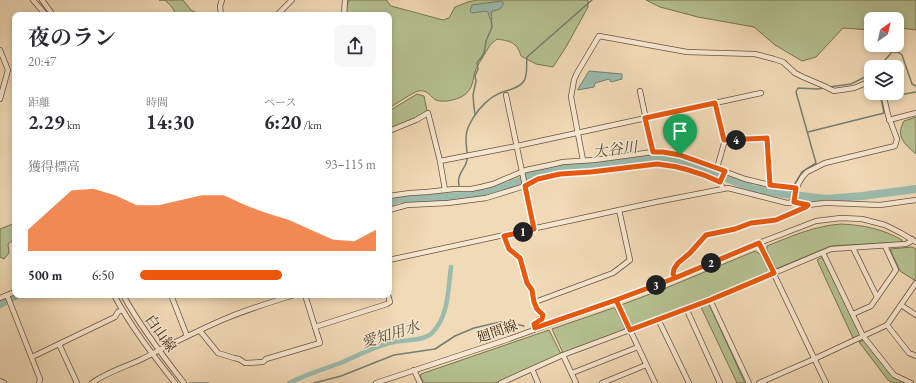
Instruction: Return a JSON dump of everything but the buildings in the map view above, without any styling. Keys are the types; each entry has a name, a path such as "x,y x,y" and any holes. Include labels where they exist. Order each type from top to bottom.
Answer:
{"street":[{"path":"33,0 43,12"},
{"path":"42,0 51,12"},
{"path":"221,12 220,6 222,0"},
{"path":"280,12 292,0"},
{"path":"344,12 345,0"},
{"path":"584,160 570,97 577,73 599,36 687,52 755,54 782,62 795,73 834,91 850,89 864,84"},
{"path":"0,50 8,70 0,99"},
{"path":"640,91 653,152"},
{"path":"440,161 517,146 761,93"},
{"path":"506,95 534,229"},
{"path":"794,201 796,188 804,174 818,166 895,146 897,140 889,120 885,100"},
{"path":"715,103 725,140 717,168"},
{"path":"392,130 416,120 428,113 440,161 445,190"},
{"path":"889,120 916,113"},
{"path":"725,140 767,138 770,185"},
{"path":"392,196 481,187 493,184 522,171 563,162 594,160 653,152 680,155 746,179 770,185 796,188"},
{"path":"392,209 406,204 474,200 493,196 538,179 560,174 657,164 685,169 720,182 723,189"},
{"path":"720,182 725,171"},
{"path":"392,259 728,188 787,203 794,201 808,205 831,203 880,205 916,200"},
{"path":"675,278 673,274 674,269 678,263 690,253 706,235 735,229 751,223 776,220 808,205"},
{"path":"534,302 614,273 630,260 620,210"},
{"name":"廻間線","path":"376,383 509,339 535,328 616,300 675,278 816,221 841,218 862,220 885,225 914,240"},
{"path":"504,236 509,249 520,258 527,283 532,290 534,302 537,309 543,315 542,319 534,324 535,328"},
{"path":"501,383 563,355 710,300 831,249 906,244 914,240"},
{"path":"759,243 826,383"},
{"path":"853,314 871,306 896,270 885,246"},
{"path":"853,248 877,297"},
{"path":"823,253 863,336 894,374 910,383"},
{"path":"758,383 887,325 916,283"},
{"path":"0,298 12,294"},
{"path":"7,296 32,357 40,379 39,383"},
{"name":"白山線","path":"116,298 137,333 175,383"},
{"name":"白山線","path":"125,298 159,350 184,383"},
{"path":"172,298 187,336"},
{"path":"92,383 99,381 109,373 241,312 285,298"},
{"path":"200,331 218,353 247,363 263,362 266,359 320,343 306,298"},
{"path":"315,327 388,304 390,302 389,298"},
{"path":"616,300 655,383"},
{"path":"710,300 748,383"},
{"path":"901,305 916,315"},
{"path":"686,308 720,383"},
{"path":"32,357 115,316 122,310"},
{"path":"658,319 689,383"},
{"path":"887,325 909,353 916,356"},
{"path":"59,344 77,383"},
{"path":"572,373 638,347"},
{"path":"563,355 576,383"},
{"path":"602,383 614,381 646,365"},
{"path":"532,369 538,383"},
{"path":"414,370 420,383"},
{"path":"0,381 4,383"}],"green space":[{"path":"165,0 183,0 191,10 195,12 175,12"},
{"path":"349,0 387,0 391,6 443,20 449,18 455,7 477,0 588,0 588,7 553,67 536,64 521,56 515,45 512,43 497,39 491,44 476,69 471,87 463,96 450,101 439,101 434,99 427,92 418,91 392,106 392,12 347,12 346,8"},
{"path":"646,0 916,0 916,30 904,28 904,12 864,12 864,30 843,28 816,57 802,61 775,45 754,27 698,17 660,7"},
{"path":"417,94 424,96 427,111 415,119 392,128 392,109"},
{"path":"916,117 916,154 902,140 901,127 904,121"},
{"path":"12,224 12,241 8,244 9,253 4,259 0,257 0,229"},
{"path":"841,224 857,225 880,230 895,236 902,240 902,242 831,246 776,269 767,251 767,246 812,229"},
{"path":"912,247 916,249 916,277 914,280 900,271 890,249"},
{"path":"755,251 760,254 769,271 768,273 633,326 621,305 666,288"},
{"path":"822,257 861,335 853,338 817,260"},
{"path":"707,303 709,304 745,383 737,383 700,305"},
{"path":"615,308 625,328 624,330 563,353 552,329"},
{"path":"549,330 561,354 498,382 424,383 420,376 421,374"},
{"path":"864,340 893,375 908,383 893,383 888,380 859,342"}],"shaded area":[{"path":"501,1 504,3 500,9 491,12 492,19 490,19 488,12 486,11 472,13 470,11 472,5"},
{"path":"589,71 622,74 622,79 611,82 609,79 595,83 594,87 578,90"}],"waterway":[{"path":"459,187 460,175 467,162 466,134 476,114 492,97 516,88 522,84 526,75 527,57 592,0"},
{"path":"475,114 473,95 476,81 475,76 478,69 477,63 484,53 486,41 492,27 491,19"},
{"path":"885,60 892,52"},
{"path":"898,52 902,55 912,84 916,86"},
{"path":"829,87 851,84 864,78"},
{"path":"793,187 802,172 816,163 796,92 798,88 824,88"},
{"path":"904,94 916,92"},
{"path":"808,132 884,113 881,100"},
{"name":"大谷川","path":"392,202 398,199 487,193 520,181 532,173 568,167 601,165 655,158 680,160 753,189 826,199 916,189"},
{"name":"大谷川","path":"788,195 790,191"},
{"name":"愛知用水","path":"289,383 343,362 381,345 419,339 428,336 438,326 442,319 447,302 451,267"},
{"name":"大谷川","path":"0,304 12,298"},
{"path":"314,383 341,376 394,355 435,349 455,336 474,328 500,322 524,326"},
{"path":"190,383 209,383"}],"route":[{"path":"680,155 653,152 645,118 715,103 724,140 767,138 770,185 796,188 794,202 808,205 776,220 751,223 735,229 706,235 690,253 680,260 674,269 673,274 675,278 616,300 630,330 710,300 774,273 759,243 675,278 535,328 535,322 542,319 543,315 537,309 534,302 532,290 527,283 520,258 509,249 504,236 534,229 525,186 538,179 560,174 657,164 685,169 720,182 725,171 680,155"}]}
